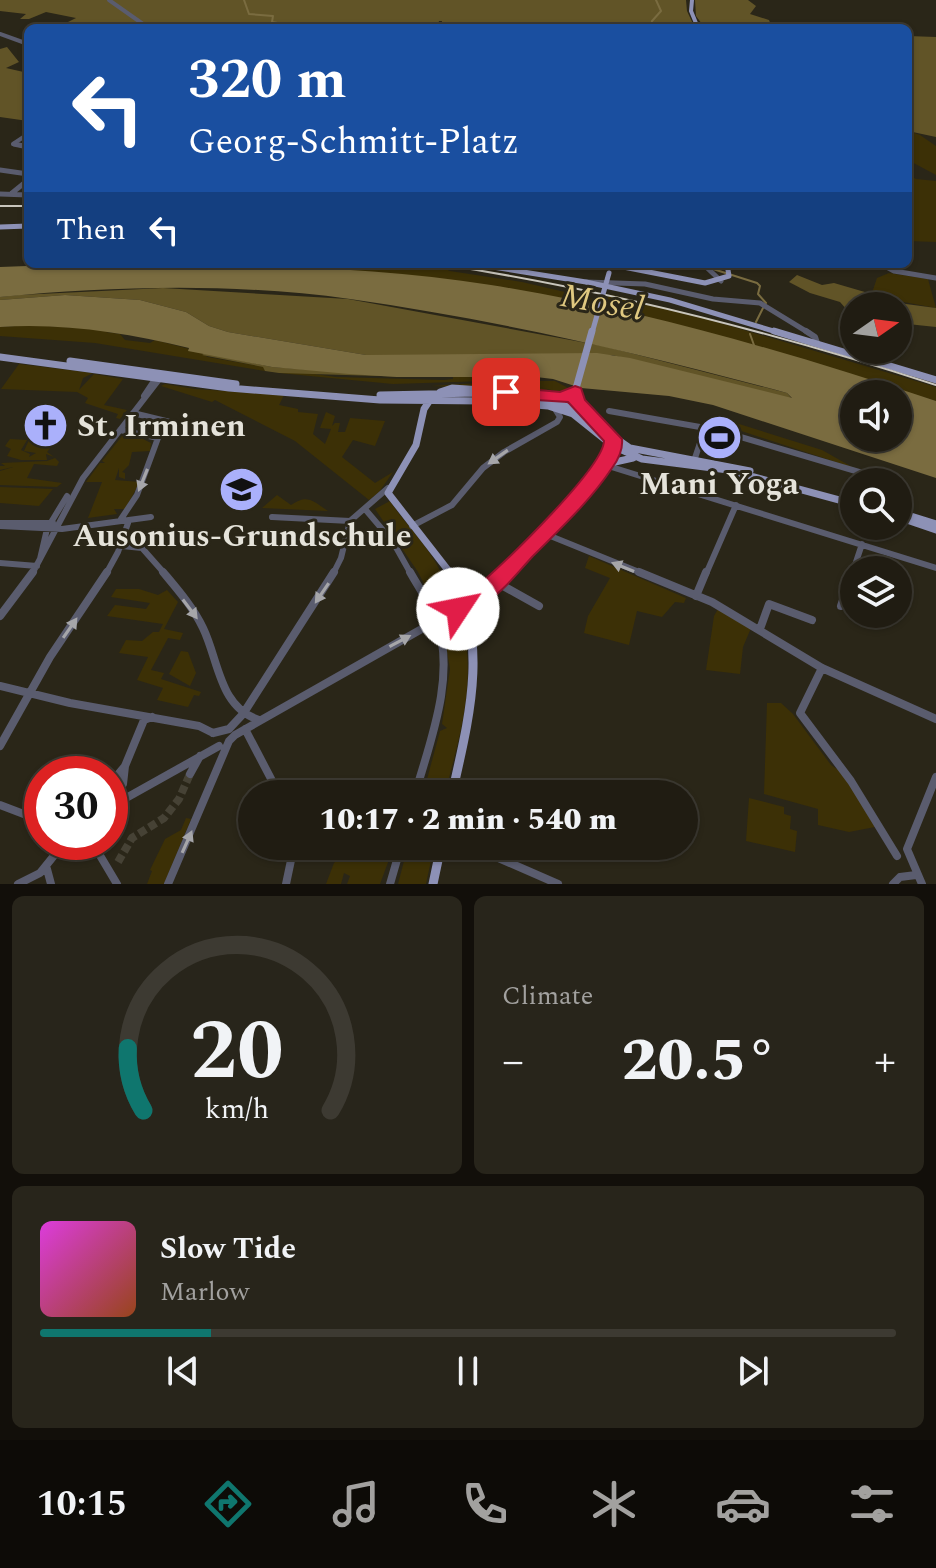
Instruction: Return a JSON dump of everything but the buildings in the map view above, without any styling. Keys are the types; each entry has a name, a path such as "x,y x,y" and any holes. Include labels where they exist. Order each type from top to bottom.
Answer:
{"main road":[{"path":"692,0 691,11 696,24"},
{"path":"0,227 24,226"},
{"path":"517,268 670,300 936,380"},
{"path":"531,268 536,274"},
{"path":"571,399 609,273 607,268"},
{"path":"609,273 620,268"},
{"path":"627,268 694,281 721,281 729,276 728,268"},
{"path":"0,355 141,377 272,392 549,406 573,414 613,443 642,459"},
{"path":"0,355 159,377 260,387 364,394 437,393 571,399 613,443 840,498"},
{"path":"437,393 424,409 416,445 388,488 411,526 466,596 477,598"},
{"path":"549,406 571,399"},
{"path":"571,399 592,420"},
{"path":"411,400 420,403 424,409"},
{"path":"464,605 496,582 543,533 605,465 613,443"},
{"path":"605,465 624,458 694,462"},
{"path":"912,519 936,527"},
{"path":"455,780 475,675 470,628 458,586"},
{"path":"470,628 477,598"},
{"path":"433,884 438,860"}],"street":[{"path":"109,0 143,24"},
{"path":"0,34 24,43"},
{"path":"24,137 13,144 24,146"},
{"path":"0,170 24,173"},
{"path":"11,194 24,183"},
{"path":"0,194 24,195"},
{"path":"707,268 721,281"},
{"path":"887,268 936,275"},
{"path":"586,282 645,284 713,299 766,305 791,325 815,337 817,343"},
{"path":"141,377 152,387"},
{"path":"33,525 56,510 159,377"},
{"path":"152,387 174,381"},
{"path":"411,526 452,505 483,468 504,452 557,422 559,414 549,406"},
{"path":"609,411 705,428 843,468"},
{"path":"0,746 69,626 101,585 122,546 125,521 158,438 170,422 133,413"},
{"path":"694,462 705,428"},
{"path":"120,430 158,438"},
{"path":"605,465 936,568"},
{"path":"37,566 44,540 83,478"},
{"path":"0,686 156,717 213,733 229,729 243,714 327,585 341,558 350,521 388,488"},
{"path":"368,506 392,499"},
{"path":"696,596 736,505"},
{"path":"368,506 393,542 437,621 443,664 418,780"},
{"path":"0,616 37,566 56,510"},
{"path":"0,524 76,525 151,517"},
{"path":"272,517 350,521"},
{"path":"33,525 44,540"},
{"path":"543,533 696,596 760,629 822,668 936,719"},
{"path":"858,556 862,544"},
{"path":"122,546 142,548 203,627 227,693 243,714 259,720"},
{"path":"0,563 37,566"},
{"path":"496,582 539,606"},
{"path":"760,629 769,604 812,620"},
{"path":"168,884 229,741 259,720 464,605"},
{"path":"437,621 459,617 470,628"},
{"path":"822,668 800,713 851,781 897,856"},
{"path":"134,714 139,716 142,727"},
{"path":"128,759 144,720 156,717"},
{"path":"245,729 272,780"},
{"path":"213,733 224,755"},
{"path":"128,796 219,746"},
{"path":"190,774 201,754"},
{"path":"922,884 907,849 936,777"},
{"path":"128,789 135,792"},
{"path":"0,805 24,814"},
{"path":"18,884 33,880 53,860"},
{"path":"100,860 117,884"},
{"path":"286,884 291,860"},
{"path":"390,884 397,860"},
{"path":"503,860 558,884"},
{"path":"47,869 51,884"},
{"path":"893,884 900,877 916,875"}],"shaded area":[{"path":"0,0 686,0 693,24 442,24 439,21 438,24 64,24 76,18 46,12 20,19 26,14 0,11"},
{"path":"695,0 748,0 756,6 750,14 769,20 771,24 702,24 696,16"},
{"path":"912,36 936,37 936,137 912,132"},
{"path":"7,47 19,62 6,68 24,72 24,120 0,117 0,49"},
{"path":"912,132 936,146 936,175 912,162"},
{"path":"912,176 936,181 936,242 912,241"},
{"path":"0,267 312,268 440,278 604,306 871,380 840,380 840,447 713,405 669,396 581,388 553,379 397,377 272,367 118,334 48,326 0,327 0,300 65,295 140,300 186,312 209,326 228,332 366,355 597,353 630,358 792,398 787,393 570,339 350,299 219,288 87,290 0,297"},
{"path":"313,268 443,268 595,299 593,305 419,277"},
{"path":"889,273 928,279 936,308 912,304 912,292 872,292 877,278"},
{"path":"797,275 822,285 834,283 865,292 840,292 840,302 810,293 789,282"},
{"path":"163,288 348,299 603,346 787,393 792,399 612,355 366,355 228,332 209,326 186,312 140,300 65,295 0,300 0,297 19,295"},
{"path":"612,295 687,313 840,358 840,364 859,364 936,387 936,401 912,394 912,380 867,380 754,346 605,308 608,297"},
{"path":"912,305 936,308 936,327 912,324"},
{"path":"33,325 109,330 106,332 120,334 125,340 150,343 155,340 205,353 202,354 208,357 264,367 265,371 95,343 0,336 0,327"},
{"path":"205,353 272,367 412,377 279,373 202,355"},
{"path":"19,364 93,373 83,378 79,390 94,374 123,379 104,405 127,410 120,419 116,418 118,414 85,403 88,398 77,392 1,389"},
{"path":"300,372 336,377 444,380 453,379 453,376 536,377 540,381 555,381 570,389 567,394 539,387 565,395 562,396 518,389 431,386 479,383 533,386 486,381 393,384 279,373"},
{"path":"161,386 284,395 279,405 298,409 298,412 318,414 313,434 325,444 331,429 320,428 326,412 335,416 332,426 340,423 338,432 345,432 350,418 385,421 375,446 353,440 342,457 375,483 393,472 369,500 295,441 215,400 212,402"},
{"path":"912,393 936,401 936,478 857,452 912,452"},
{"path":"720,418 822,450 854,468 717,423"},
{"path":"122,436 137,436 151,443 150,451 132,452 129,465 122,472 125,479 119,477 119,468 115,480 140,482 125,509 114,509 117,514 88,518 102,482 86,482 100,463 105,463 102,461"},
{"path":"10,439 27,440 21,450 30,454 29,457 36,453 24,451 29,440 55,443 47,452 54,457 46,454 47,460 21,460 7,456 11,449 5,446"},
{"path":"55,458 59,462 57,466 34,464 27,478 62,483 57,487 0,485 0,471 13,467 0,470 0,466 5,466 1,463"},
{"path":"0,487 53,489 39,506 0,503"},
{"path":"277,495 291,505 310,500 328,511 262,508"},
{"path":"390,501 429,552 444,579 447,609 444,611 437,610 418,572 375,509"},
{"path":"589,556 686,598 684,603 675,602 662,617 637,611 629,645 584,633 588,616 610,578 585,568"},
{"path":"116,589 139,589 158,595 167,590 178,602 164,629 183,633 180,640 168,638 151,670 164,673 161,679 201,692 199,696 194,695 188,707 157,700 163,688 137,680 148,657 119,653 126,640 142,641 153,632 159,632 163,624 107,616 115,605 146,609 150,603 111,597"},
{"path":"718,609 751,628 743,647 740,674 706,670 714,616"},
{"path":"462,621 468,666 465,708 448,780 427,780 440,731 447,728 442,724 450,669 443,628"},
{"path":"181,651 188,652 196,673 190,686 169,674"},
{"path":"767,703 781,703 793,714 831,765 844,774 875,827 849,832 818,825 818,809 764,794"},
{"path":"749,798 784,807 784,814 791,816 790,829 797,831 795,852 746,841"},
{"path":"186,818 191,819 164,884 147,884 150,870 165,839 181,830"},
{"path":"337,860 389,860 380,884 347,884 350,876 344,873 341,884 326,884"},
{"path":"404,860 431,860 426,884 398,884"}],"waterway":[{"path":"244,0 249,14 273,16 272,22 283,24"},
{"path":"652,24 661,11 656,0"},
{"path":"712,268 757,283 760,286 758,294 766,303"},
{"path":"756,322 763,308"},
{"path":"750,334 755,348"}],"tunnel":[{"path":"118,862 132,838 164,818 179,799 190,774"}],"railway":[{"path":"0,206 24,206"},
{"path":"464,268 565,286 690,314 813,347 936,385"}],"place":[{"name":"St. Irminen","path":"46,426"},
{"name":"Mani Yoga","path":"719,437"},
{"name":"Ausonius-Grundschule","path":"242,489"}],"route":[{"path":"458,609 496,582 565,510 592,476 605,465 613,446 613,439 576,401 575,392 567,398 506,392"}],"water label":[{"name":"Mosel","path":"602,303"}]}
